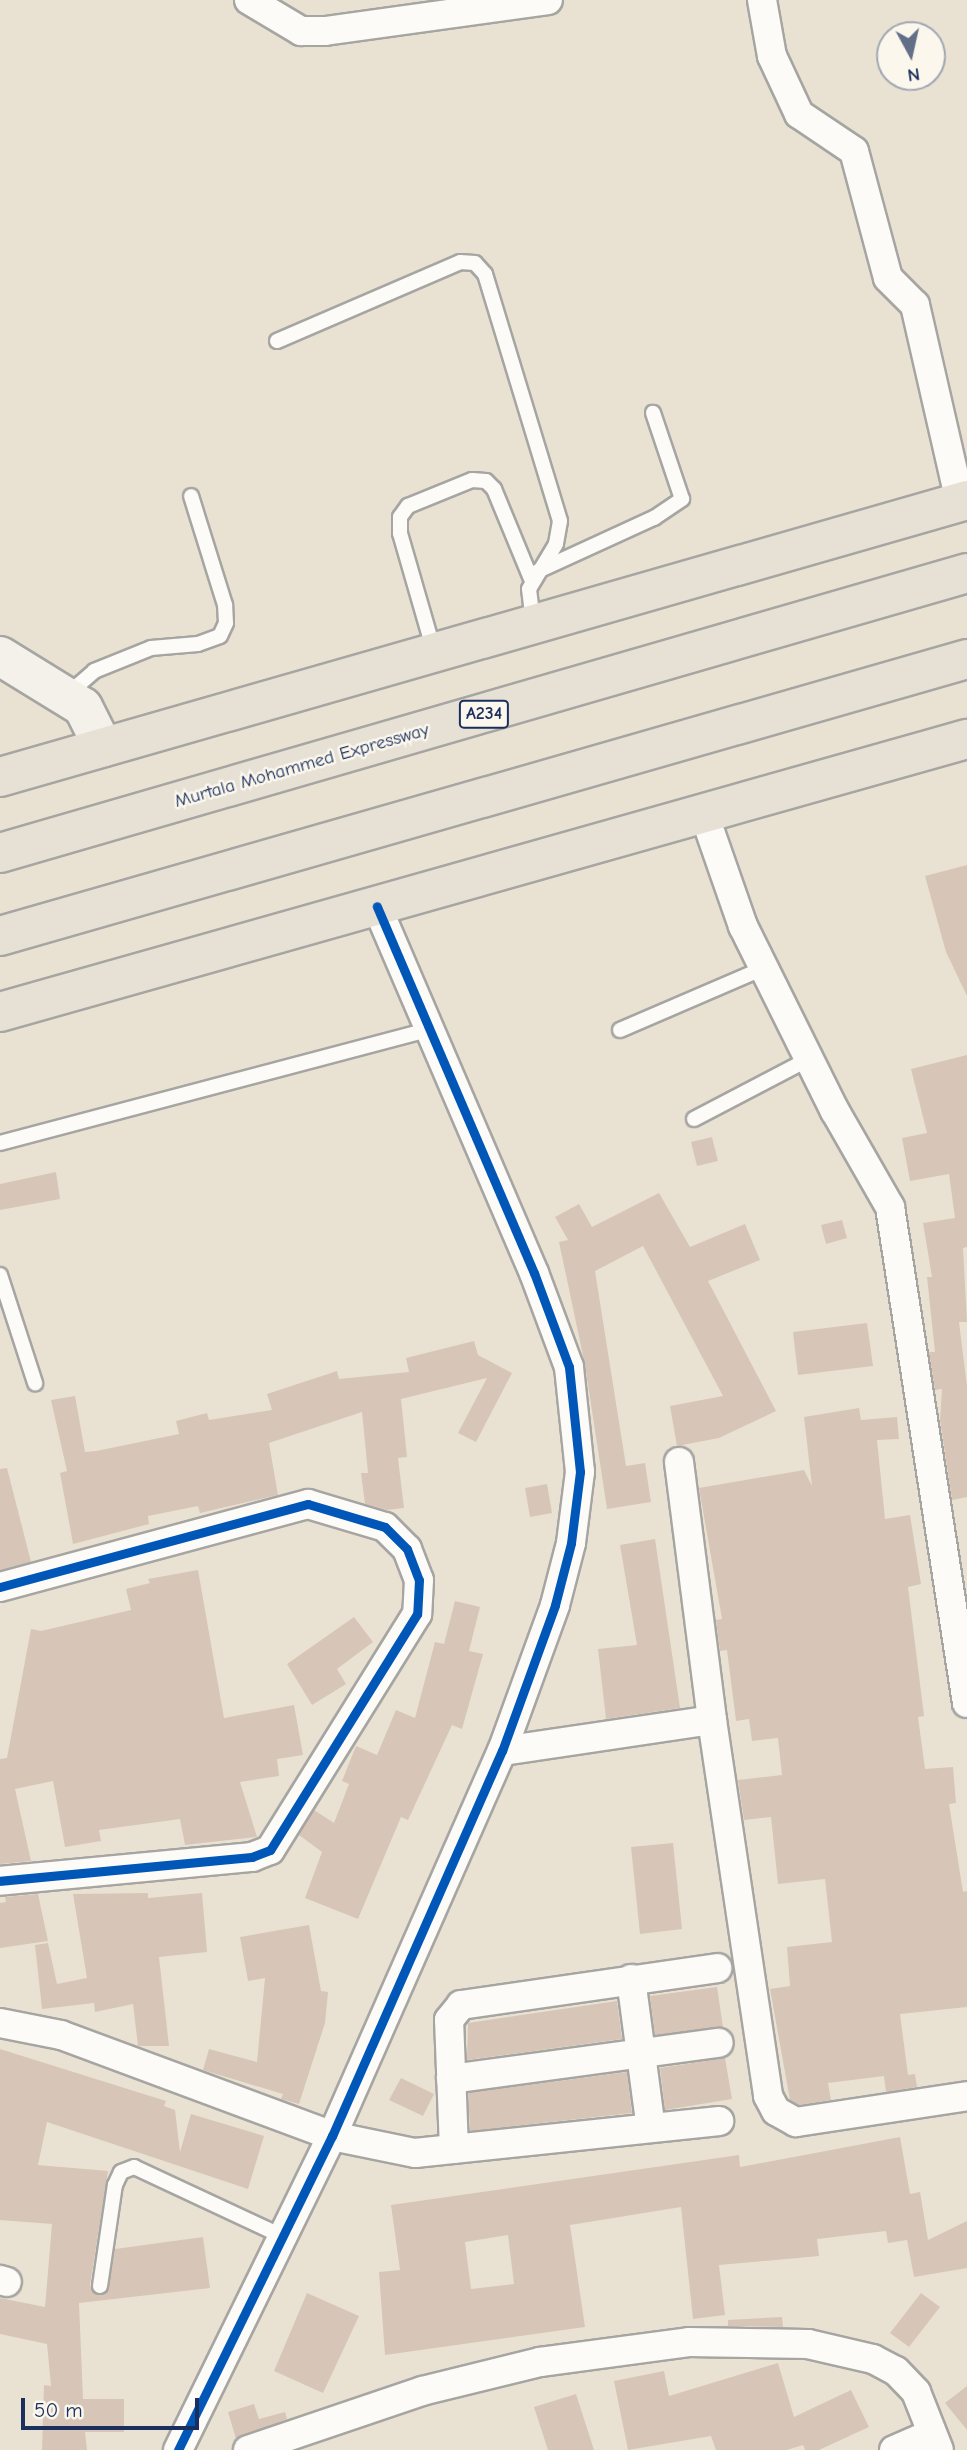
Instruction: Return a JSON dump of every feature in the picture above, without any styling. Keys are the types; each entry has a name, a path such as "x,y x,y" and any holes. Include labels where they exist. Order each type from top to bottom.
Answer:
{"highway":[{"path":"0,777 964,501"},
{"name":"Murtala Mohammed Expressway","path":"0,853 967,573"},
{"path":"0,936 967,659"},
{"path":"0,1012 967,740"}],"street":[{"path":"249,0 301,31 325,31 548,0"},
{"path":"762,0 772,57 799,114 854,151 888,278 915,305 964,501"},
{"path":"0,656 67,695 90,715 103,747"},
{"path":"704,814 743,926 809,1059 890,1207 967,1703"},
{"path":"178,2450 280,2235 332,2136 502,1751 555,1605 571,1543 580,1472 569,1367 534,1273 377,906"},
{"path":"679,1461 712,1720 768,2096 776,2111 796,2122 967,2096"},
{"path":"0,1587 308,1504 384,1527 407,1549 419,1580 417,1614 270,1850 252,1857 0,1881"},
{"path":"502,1751 712,1720"},
{"path":"454,2149 449,2020 461,2006 717,1968"},
{"path":"631,1979 651,2128"},
{"path":"0,2023 61,2035 332,2136 415,2153 719,2121"},
{"path":"451,2079 639,2051 719,2043"},
{"path":"248,2450 422,2391 540,2362 689,2342 808,2344 873,2359 897,2371 916,2392 935,2442 894,2450"}],"lane":[{"path":"277,341 460,262 475,263 485,274 560,521 556,544 534,576"},
{"path":"534,576 654,518 682,499 653,414"},
{"path":"434,652 400,533 400,517 408,506 472,480 486,481 494,489 534,576 534,623"},
{"path":"67,695 94,671 152,648 198,645 220,636 226,623 225,605 191,496"},
{"path":"620,1030 764,968"},
{"path":"0,1143 428,1030"},
{"path":"694,1119 809,1059"},
{"path":"0,1275 35,1383"},
{"path":"100,2286 115,2185 121,2172 134,2167 280,2235"}],"building":[{"path":"967,865 967,996 946,952 925,876"},
{"path":"967,1055 967,1247 963,1248 967,1322 959,1322 967,1386 967,1497 952,1500 940,1420 942,1389 935,1390 929,1352 935,1352 927,1277 932,1277 923,1223 955,1218 949,1174 910,1181 902,1138 927,1133 911,1069"},
{"path":"712,1137 718,1161 697,1166 691,1142"},
{"path":"56,1172 60,1199 0,1210 0,1184"},
{"path":"659,1193 690,1247 745,1224 760,1260 708,1281 776,1411 719,1438 677,1446 670,1406 723,1396 643,1246 595,1271 626,1466 645,1463 651,1502 607,1509 585,1365 559,1242 568,1240 555,1217 579,1204 592,1227"},
{"path":"842,1220 847,1238 826,1244 821,1225"},
{"path":"867,1323 873,1366 798,1375 793,1332"},
{"path":"474,1341 478,1355 512,1373 476,1442 458,1433 487,1378 401,1399 407,1457 398,1458 404,1508 387,1510 365,1504 361,1473 368,1473 362,1412 269,1443 278,1495 200,1513 198,1506 148,1516 149,1524 73,1544 60,1473 67,1471 51,1400 75,1396 85,1452 96,1451 179,1434 176,1421 207,1413 209,1420 272,1410 267,1394 337,1371 339,1379 409,1372 406,1358"},
{"path":"859,1408 861,1420 897,1417 899,1439 877,1440 885,1519 910,1515 921,1584 908,1587 924,1716 918,1717 925,1769 953,1767 956,1803 949,1804 963,1892 967,1891 967,2007 900,2014 908,2075 915,2074 917,2087 886,2092 884,2076 828,2083 831,2100 799,2105 790,2100 770,1989 790,1986 787,1947 832,1942 825,1879 778,1884 771,1817 744,1820 738,1780 782,1775 778,1738 752,1741 749,1719 736,1721 727,1650 720,1651 716,1620 722,1619 699,1488 804,1470 812,1486 804,1417"},
{"path":"7,1468 31,1562 0,1570 0,1469"},
{"path":"547,1484 552,1513 530,1517 525,1488"},
{"path":"655,1539 680,1708 606,1719 598,1649 637,1645 620,1545"},
{"path":"198,1570 224,1718 294,1705 303,1755 277,1759 279,1776 240,1782 257,1837 185,1845 180,1819 99,1830 101,1841 65,1847 53,1781 15,1789 31,1861 0,1864 0,1759 7,1758 31,1629 41,1631 131,1610 126,1589 150,1583 148,1579"},
{"path":"455,1601 480,1607 469,1651 483,1654 462,1729 452,1725 408,1820 401,1817 358,1919 305,1898 322,1852 299,1835 314,1810 334,1823 349,1784 342,1781 356,1746 377,1755 396,1710 415,1718 435,1642 444,1644"},
{"path":"354,1617 373,1642 337,1669 346,1684 312,1705 287,1664"},
{"path":"673,1843 682,1929 640,1934 631,1847"},
{"path":"148,1893 148,1898 202,1893 207,1952 159,1957 169,2046 138,2046 133,2004 95,2012 94,2003 42,2009 35,1945 48,1943 57,1984 87,1978 73,1894"},
{"path":"38,1894 48,1941 0,1948 0,1903 6,1902 5,1897"},
{"path":"309,1925 321,1991 328,1992 325,2023 299,2104 281,2099 283,2094 203,2070 209,2049 257,2062 265,1978 248,1981 240,1937"},
{"path":"717,1987 723,2027 655,2035 650,1996"},
{"path":"617,2001 622,2039 467,2060 468,2023"},
{"path":"0,2049 166,2101 164,2106 175,2110 180,2152 191,2114 264,2136 248,2189 47,2122 38,2165 108,2171 90,2285 94,2293 108,2291 115,2249 203,2237 210,2288 79,2303 83,2399 124,2399 124,2432 85,2432 87,2450 42,2450 44,2385 51,2386 47,2344 0,2334 0,2298 45,2307 52,2224 0,2220"},
{"path":"725,2058 732,2099 665,2110 660,2068"},
{"path":"627,2072 632,2113 470,2131 468,2093"},
{"path":"401,2078 434,2094 423,2116 389,2100"},
{"path":"900,2137 910,2194 920,2192 928,2240 967,2221 967,2268 914,2277 907,2240 888,2243 886,2231 817,2239 819,2256 719,2265 725,2315 693,2319 681,2207 570,2225 585,2327 385,2355 379,2272 400,2270 391,2205 739,2155 740,2167","holes":["508,2235 514,2284 471,2289 465,2242"]},
{"path":"307,2293 359,2316 323,2393 274,2371"},
{"path":"921,2293 940,2307 909,2347 890,2333"},
{"path":"782,2317 783,2327 728,2326 728,2320"},
{"path":"778,2363 794,2417 851,2390 869,2427 819,2450 805,2450 803,2445 787,2450 716,2450 711,2436 628,2450 614,2381 664,2371 669,2396"},
{"path":"967,2386 967,2430 945,2403"},
{"path":"576,2394 594,2450 548,2450 534,2407"},
{"path":"254,2404 259,2419 285,2412 287,2419 236,2439 228,2412"}],"cycle path":[{"path":"178,2450 332,2136 502,1751 555,1605 571,1543 580,1472 569,1367 534,1273 377,906"},
{"path":"0,1587 308,1504 385,1527 407,1549 419,1580 417,1614 270,1850 252,1857 0,1881"}]}
